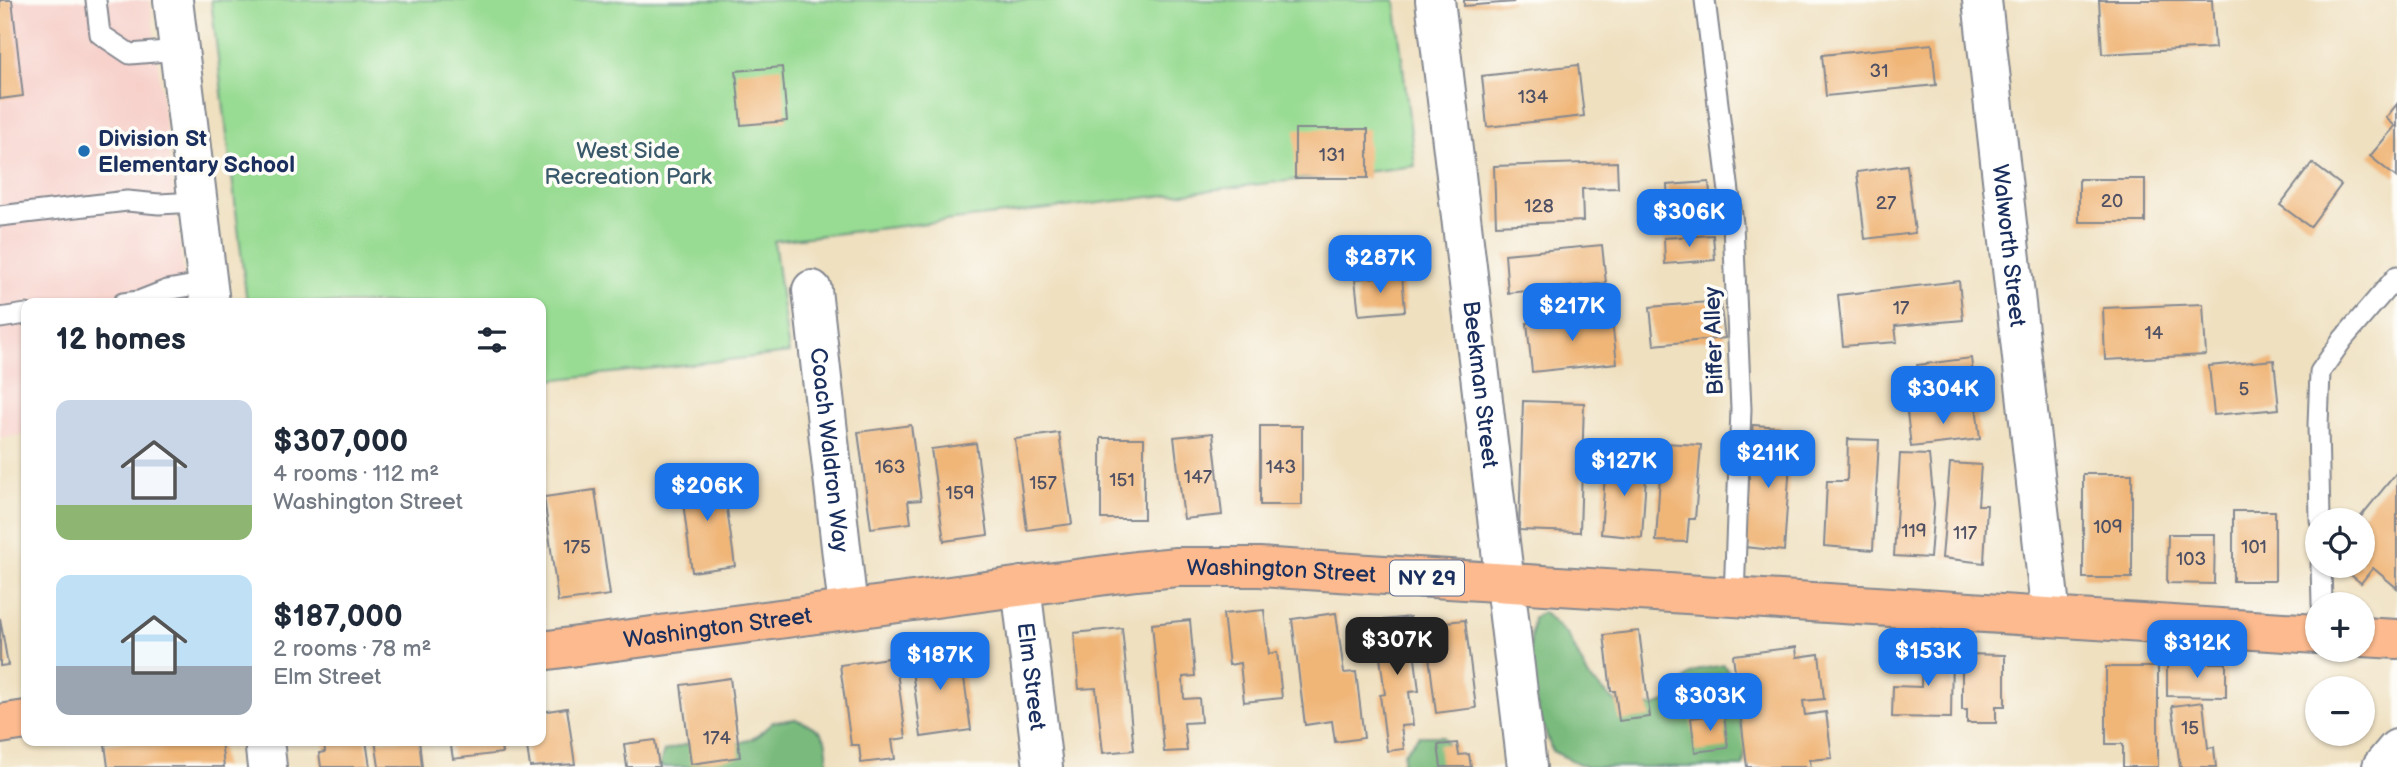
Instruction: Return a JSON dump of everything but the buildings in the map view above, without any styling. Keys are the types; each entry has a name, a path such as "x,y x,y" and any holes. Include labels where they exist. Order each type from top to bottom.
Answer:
{"highway":[{"name":"Washington Street","path":"546,650 1163,568 1218,566 2305,633"},
{"path":"2375,638 2397,639"},
{"path":"0,724 21,721"}],"street":[{"path":"173,0 209,293"},
{"name":"Beekman Street","path":"1435,0 1527,767"},
{"name":"Walworth Street","path":"1982,0 2051,617"},
{"name":"Coach Waldron Way","path":"812,290 848,609"},
{"name":"Elm Street","path":"1021,586 1043,767"},
{"path":"265,746 268,767"},
{"path":"2382,767 2397,749"}],"lane":[{"path":"96,0 100,34 130,54 179,50"},
{"name":"Biffer Alley","path":"1705,0 1733,224 1741,409 1734,597"},
{"path":"0,216 127,201 159,204 197,202"},
{"path":"2320,508 2320,372 2343,339 2397,276"},
{"path":"147,298 167,290 209,293"},
{"path":"0,318 21,315"}],"shaded area":[{"name":"Division St Elementary School","path":"0,0 150,0 186,298 21,298 21,436 0,438"}],"green space":[{"name":"West Side Recreation Park","path":"211,0 1395,0 1415,166 774,241 789,353 546,380 546,298 246,298"},
{"path":"1543,612 1569,637 1589,678 1617,703 1654,706 1666,702 1690,674 1724,665 1731,675 1746,745 1743,767 1586,767 1552,751 1532,693 1528,670 1533,618"},
{"path":"795,719 813,726 823,735 827,748 827,767 659,767 664,751 687,744 734,745 756,737 773,722"},
{"path":"1419,736 1442,736 1460,767 1402,767 1404,753"}],"place":[{"name":"Division St Elementary School","path":"84,151"}]}
